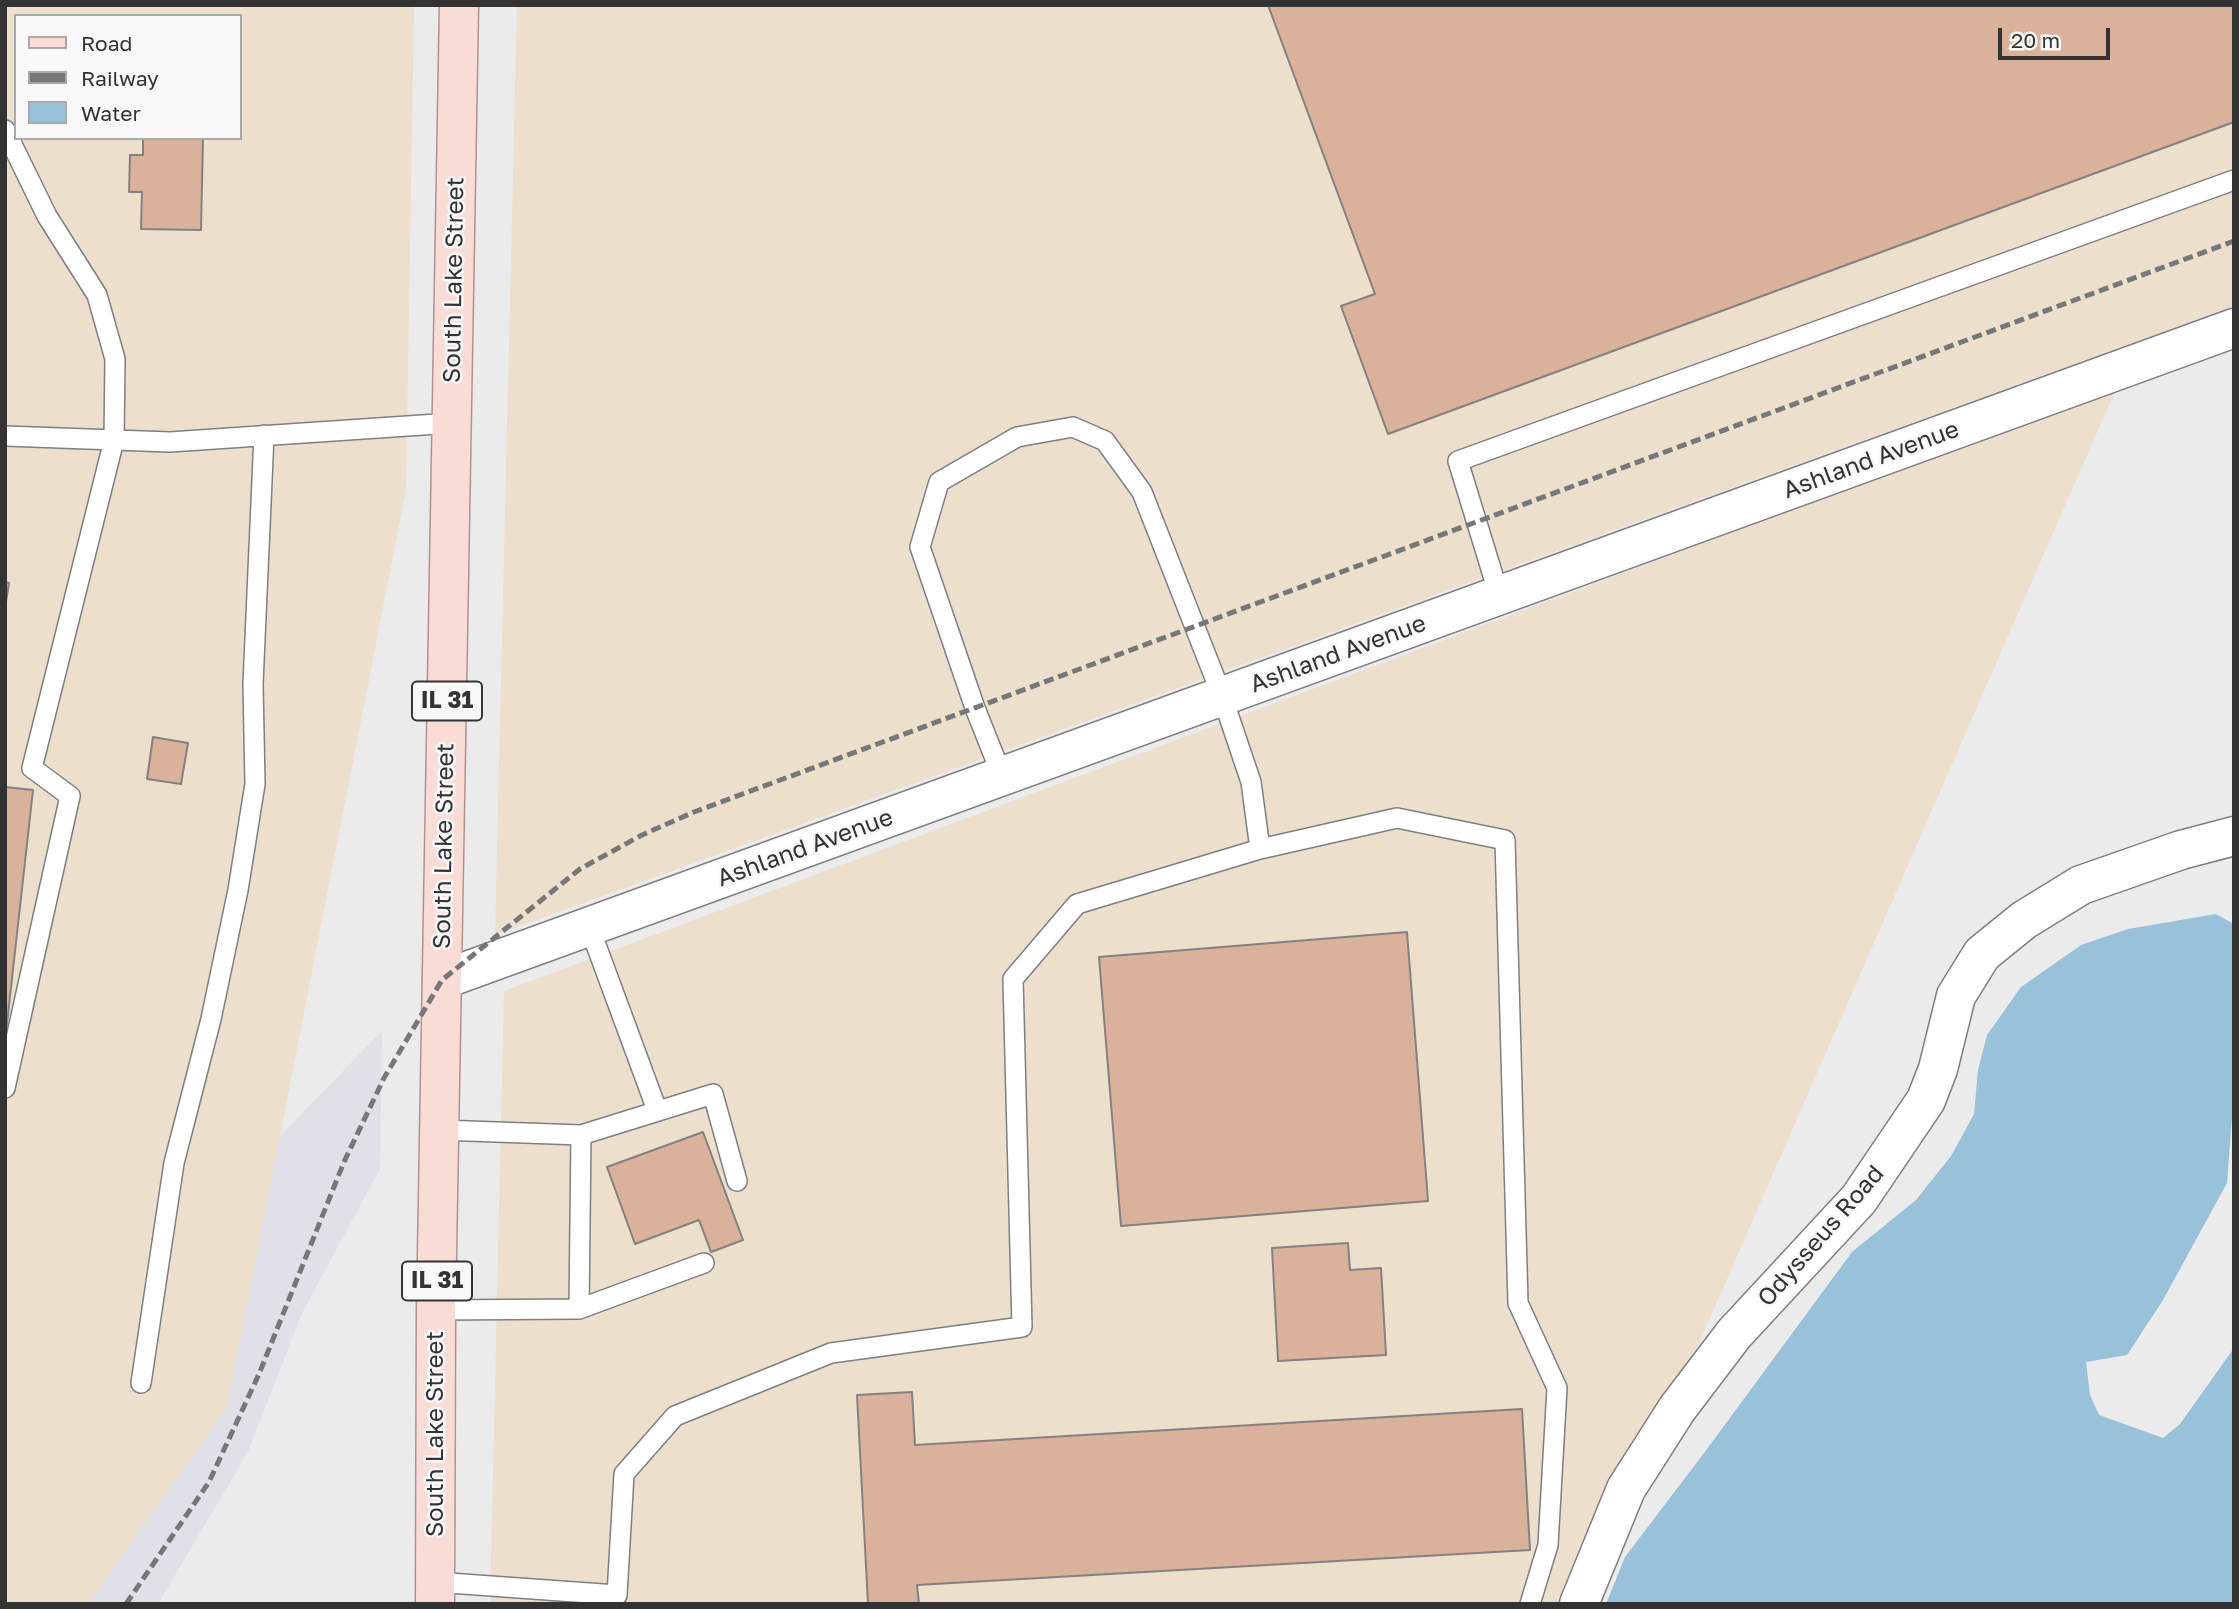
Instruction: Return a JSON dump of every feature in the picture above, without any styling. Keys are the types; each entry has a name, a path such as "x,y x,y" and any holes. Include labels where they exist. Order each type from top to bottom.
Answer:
{"main road":[{"name":"South Lake Street","path":"435,1593 436,1310 459,5"}],"street":[{"name":"Ashland Avenue","path":"442,980 2234,328"},
{"name":"Odysseus Road","path":"1579,1604 1626,1489 1677,1409 1734,1335 1859,1199 1926,1100 1938,1069 1956,996 1982,954 2024,920 2081,885 2181,850 2234,835"}],"lane":[{"path":"5,130 47,216 97,295 115,359 114,440 32,768 70,796 5,1088"},
{"path":"1499,595 1458,461 2234,180"},
{"path":"5,436 170,442 452,423"},
{"path":"1002,776 975,708 920,547 939,482 1017,437 1073,427 1105,441 1142,492 1222,696 1251,782 1259,849"},
{"path":"141,1383 174,1163 211,1019 239,890 255,784 253,684 264,435"},
{"path":"435,1593 617,1599 624,1474 675,1416 831,1353 1022,1327 1013,979 1077,904 1259,849 1396,818 1505,840 1518,1303 1556,1388 1548,1545 1530,1604"},
{"path":"589,926 657,1111"},
{"path":"440,1130 581,1135 713,1094 737,1181"},
{"path":"579,1309 581,1135"},
{"path":"436,1310 579,1309 704,1263"}],"shaded area":[{"path":"5,5 414,5 406,490 227,1407 88,1604 5,1604"},
{"path":"517,5 2234,5 2234,306 495,935"},
{"path":"2116,389 1585,1604 490,1604 504,991"},
{"path":"382,1031 380,1169 302,1313 248,1452 158,1604 88,1604 227,1407 280,1136"}],"water":[{"path":"2216,914 2234,924 2234,1091 2227,1183 2163,1300 2127,1355 2086,1362 2090,1395 2099,1415 2163,1438 2180,1424 2234,1348 2234,1604 1606,1604 1625,1557 1852,1252 1916,1200 1951,1156 1974,1114 1978,1070 1987,1035 2021,987 2081,945 2128,929"}],"building":[{"path":"1268,5 2234,5 2234,122 1388,434 1341,306 1375,294"},
{"path":"143,140 203,140 201,230 141,229 142,192 129,192 130,155 143,155"},
{"path":"5,582 9,583 5,608"},
{"path":"153,737 188,743 181,784 147,779"},
{"path":"5,787 33,790 5,1041"},
{"path":"1407,932 1428,1201 1121,1226 1099,957"},
{"path":"703,1132 743,1240 711,1252 699,1220 635,1244 607,1167"},
{"path":"1348,1243 1350,1270 1381,1268 1386,1355 1278,1361 1272,1248"},
{"path":"912,1392 915,1445 1522,1409 1530,1550 917,1585 919,1604 868,1604 857,1395"}],"railway":[{"path":"126,1604 209,1482 259,1374 344,1162 384,1078 442,980 580,869 642,835 694,812 2234,241"}]}
